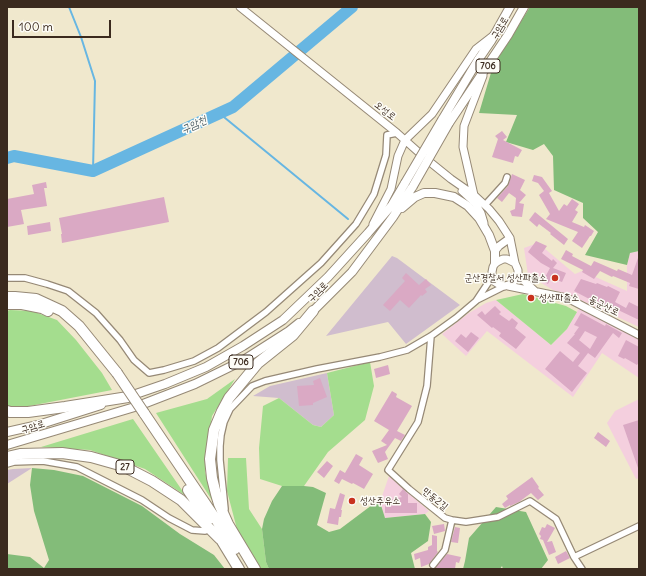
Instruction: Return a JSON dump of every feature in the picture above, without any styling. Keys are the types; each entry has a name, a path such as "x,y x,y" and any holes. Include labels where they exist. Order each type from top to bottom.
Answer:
{"highway":[{"path":"7,297 16,296 36,299 62,311 79,326 215,518 248,569"},
{"path":"7,304 22,304 42,308 62,319 79,335 113,375"},
{"path":"255,569 228,524 216,494 212,478 210,459 214,430 229,398 258,362 293,335 313,311"},
{"path":"7,411 28,412 128,396"},
{"path":"141,415 220,539"},
{"name":"27","path":"7,457 20,454 62,453 91,457 123,466 152,481 181,500 220,539 239,569"}],"main road":[{"name":"오성로","path":"240,7 397,133 451,179 474,195 489,209 510,238"},
{"name":"구암로","path":"7,445 138,406 195,384 242,361 290,331 313,311 352,272 393,217 409,185 446,122 478,60 510,7"},
{"name":"구암로","path":"446,122 484,72 524,7"},
{"path":"368,233 391,189 398,156 405,140 432,114 476,49 495,34"},
{"path":"474,195 463,147 464,126 484,72"},
{"path":"451,179 475,203 481,213 495,251 495,263 492,272 492,277 495,282 506,286 512,284 515,282 518,274"},
{"name":"구암로","path":"7,432 38,424 165,384 206,367 243,346 283,320 328,277 409,185"},
{"path":"393,217 415,197 424,193 442,194 454,198 468,206 479,218 489,235"},
{"path":"495,251 510,238 514,263 517,266 518,274 522,280 535,292"},
{"path":"495,263 507,259 514,263"},
{"name":"동군산로","path":"506,286 567,298 639,335"}],"street":[{"path":"7,278 25,278 68,291 96,313 120,340 134,360 149,373 194,361 218,348 266,312 321,264 356,224 374,194 386,154 387,135 397,133"},
{"path":"485,205 505,183 507,177"},
{"path":"476,301 492,277"},
{"path":"229,518 224,507 220,467 221,435 224,422 230,409 252,386 265,381 407,350 431,336 476,301 506,286"},
{"name":"만동2길","path":"431,336 427,386 418,422 388,470 445,518 452,520 466,522 498,517 530,502 556,518 574,557 582,569"},
{"path":"7,464 14,462 43,461 77,467 142,500 169,518 192,530 205,531"},
{"path":"433,565 445,550 452,520"},
{"path":"574,557 639,526"}],"shaded area":[{"path":"538,243 575,274 582,271 627,291 627,265 630,253 639,251 639,327 574,297 553,290 528,275 524,248"},
{"path":"392,256 397,258 460,305 406,344 388,322 326,336"},
{"path":"496,300 551,345 567,329 579,308 639,338 639,378 602,353 573,397 487,331 466,356 442,334 469,313 486,303"},
{"path":"327,373 334,415 321,427 313,425 279,398 253,396 270,386"},
{"path":"639,399 639,478 636,479 607,423 615,411"},
{"path":"32,468 7,484 7,470"},
{"path":"389,476 429,511 425,514 385,518 380,502"}],"green space":[{"path":"530,7 639,7 639,251 630,253 627,265 585,255 598,232 583,218 583,203 554,190 553,156 544,144 533,150 506,142 517,115 479,113 493,66"},
{"path":"523,294 566,306 577,312 567,329 551,345 496,300"},
{"path":"7,311 32,311 57,320 76,340 102,373 112,390 14,409 7,406"},
{"path":"370,362 374,386 365,420 328,452 304,486 282,486 260,479 259,448 263,406 279,398 313,425 321,427 334,415 327,373"},
{"path":"235,379 212,416 205,472 215,505 156,413 207,399"},
{"path":"133,419 186,496 145,469 90,450 41,447"},
{"path":"228,458 246,458 249,509 262,529 266,562 269,569 261,569 238,533 227,491"},
{"path":"32,468 54,470 83,476 142,506 180,534 214,555 225,569 7,569 7,554 30,557 44,568 49,560 34,511 30,485"},
{"path":"282,486 313,487 326,493 317,525 329,532 340,529 372,505 380,502 385,518 425,514 431,522 428,541 411,553 415,569 269,569 266,562 262,529 264,519 272,501"},
{"path":"496,507 526,512 548,560 541,569 503,569 502,566 500,569 463,569 469,538"}],"building":[{"path":"502,131 507,137 503,140 522,150 518,157 515,156 513,163 492,157 498,139 495,136"},
{"path":"512,174 525,180 520,190 526,195 519,203 524,204 522,217 512,216 510,211 515,209 516,198 509,193 502,202 497,198 508,186"},
{"path":"534,175 542,177 552,191 549,193 559,211 564,204 567,206 572,199 579,204 575,210 578,212 572,222 584,227 585,225 594,231 582,248 572,241 578,232 546,219 550,214 539,195 544,191 538,183 532,181"},
{"path":"46,182 47,188 44,188 47,206 21,210 24,224 7,227 7,199 34,194 32,185"},
{"path":"164,197 169,222 62,243 59,218"},
{"path":"535,212 568,239 564,245 539,224 537,227 529,220"},
{"path":"50,222 51,231 28,235 27,226"},
{"path":"536,241 547,246 542,253 557,263 553,268 566,273 562,282 551,278 548,284 543,281 550,268 541,263 528,252"},
{"path":"566,250 573,254 572,256 591,266 594,261 617,271 618,269 632,275 639,258 639,289 629,286 630,283 600,271 594,279 582,272 583,270 561,259"},
{"path":"406,273 419,285 426,279 431,285 425,289 427,292 422,296 421,295 409,308 400,300 390,311 383,305 405,281 402,278"},
{"path":"581,279 607,287 608,286 620,292 615,302 626,308 629,302 639,307 639,320 616,309 614,312 594,303 595,302 574,291"},
{"path":"495,306 501,312 499,314 509,321 512,318 518,323 515,328 526,337 516,349 499,336 501,333 493,327 492,328 477,315 482,311 485,315"},
{"path":"581,313 622,333 619,338 613,333 595,358 588,353 578,366 587,373 572,392 545,369 560,351 573,362 580,353 567,343 579,327 574,325","holes":["585,331 597,337 590,349 579,340"]},
{"path":"471,332 479,338 468,352 455,341 461,334 466,338"},
{"path":"626,340 639,347 639,362 637,365 618,356"},
{"path":"388,365 390,374 376,378 374,369"},
{"path":"320,378 327,397 313,403 313,405 299,406 297,386 314,385 313,381"},
{"path":"392,391 397,394 396,397 412,406 397,431 405,435 401,441 395,438 385,452 388,459 378,463 372,451 387,445 381,441 389,430 374,421"},
{"path":"639,420 639,468 638,468 623,425"},
{"path":"598,432 610,441 606,447 594,438"},
{"path":"356,454 363,458 359,465 373,474 364,489 342,479 339,484 334,481 340,470 345,473"},
{"path":"327,461 333,466 324,478 317,472"},
{"path":"532,477 544,495 538,500 531,493 519,502 505,508 502,504 508,499 506,496"},
{"path":"403,489 408,494 408,503 417,503 417,513 385,513 385,501 402,497 399,494"},
{"path":"340,493 345,495 338,525 327,523 330,508 335,509"},
{"path":"444,524 445,531 434,534 432,526"},
{"path":"547,524 555,528 547,542 552,541 556,552 549,555 543,540 540,539 541,536 539,534 542,527 545,528"},
{"path":"455,527 460,528 458,543 451,542"},
{"path":"432,535 437,536 438,552 429,564 421,567 420,558 415,560 414,554 428,550 428,547 432,545"},
{"path":"566,551 570,558 558,564 555,557"},
{"path":"447,554 461,557 459,563 456,562 455,569 434,569"}],"waterway":[{"path":"69,7 81,37 95,81 93,171"},
{"name":"구암천","path":"7,158 14,156 93,171 233,107 352,7"},
{"path":"219,113 348,219"}],"place":[{"name":"군산경찰서 성산파출소","path":"555,278"},
{"name":"성산파출소","path":"531,298"},
{"name":"성산주유소","path":"352,501"}]}
